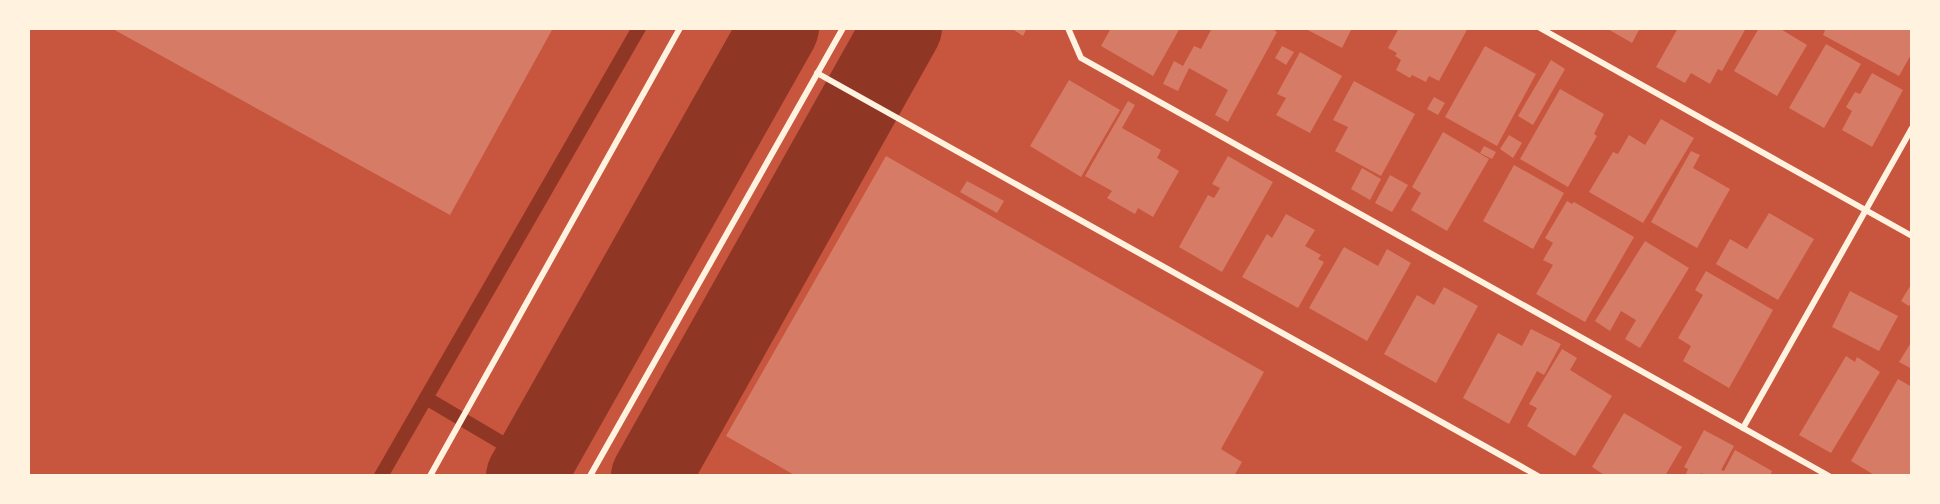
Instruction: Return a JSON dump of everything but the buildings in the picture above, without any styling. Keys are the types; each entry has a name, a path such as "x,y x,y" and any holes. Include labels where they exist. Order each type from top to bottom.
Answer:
{"street":[{"path":"430,476 680,28"},
{"path":"590,476 843,28"},
{"path":"1068,28 1082,58 1829,476"},
{"path":"1540,28 1911,236"},
{"path":"818,73 1538,476"},
{"path":"1743,428 1867,211 1911,128"}],"shaded area":[{"path":"650,445 676,462 669,475 635,475"}],"waterway":[{"path":"381,476 639,28"},
{"path":"526,476 779,28"},
{"path":"651,476 902,28"},
{"path":"426,398 553,473"}]}
